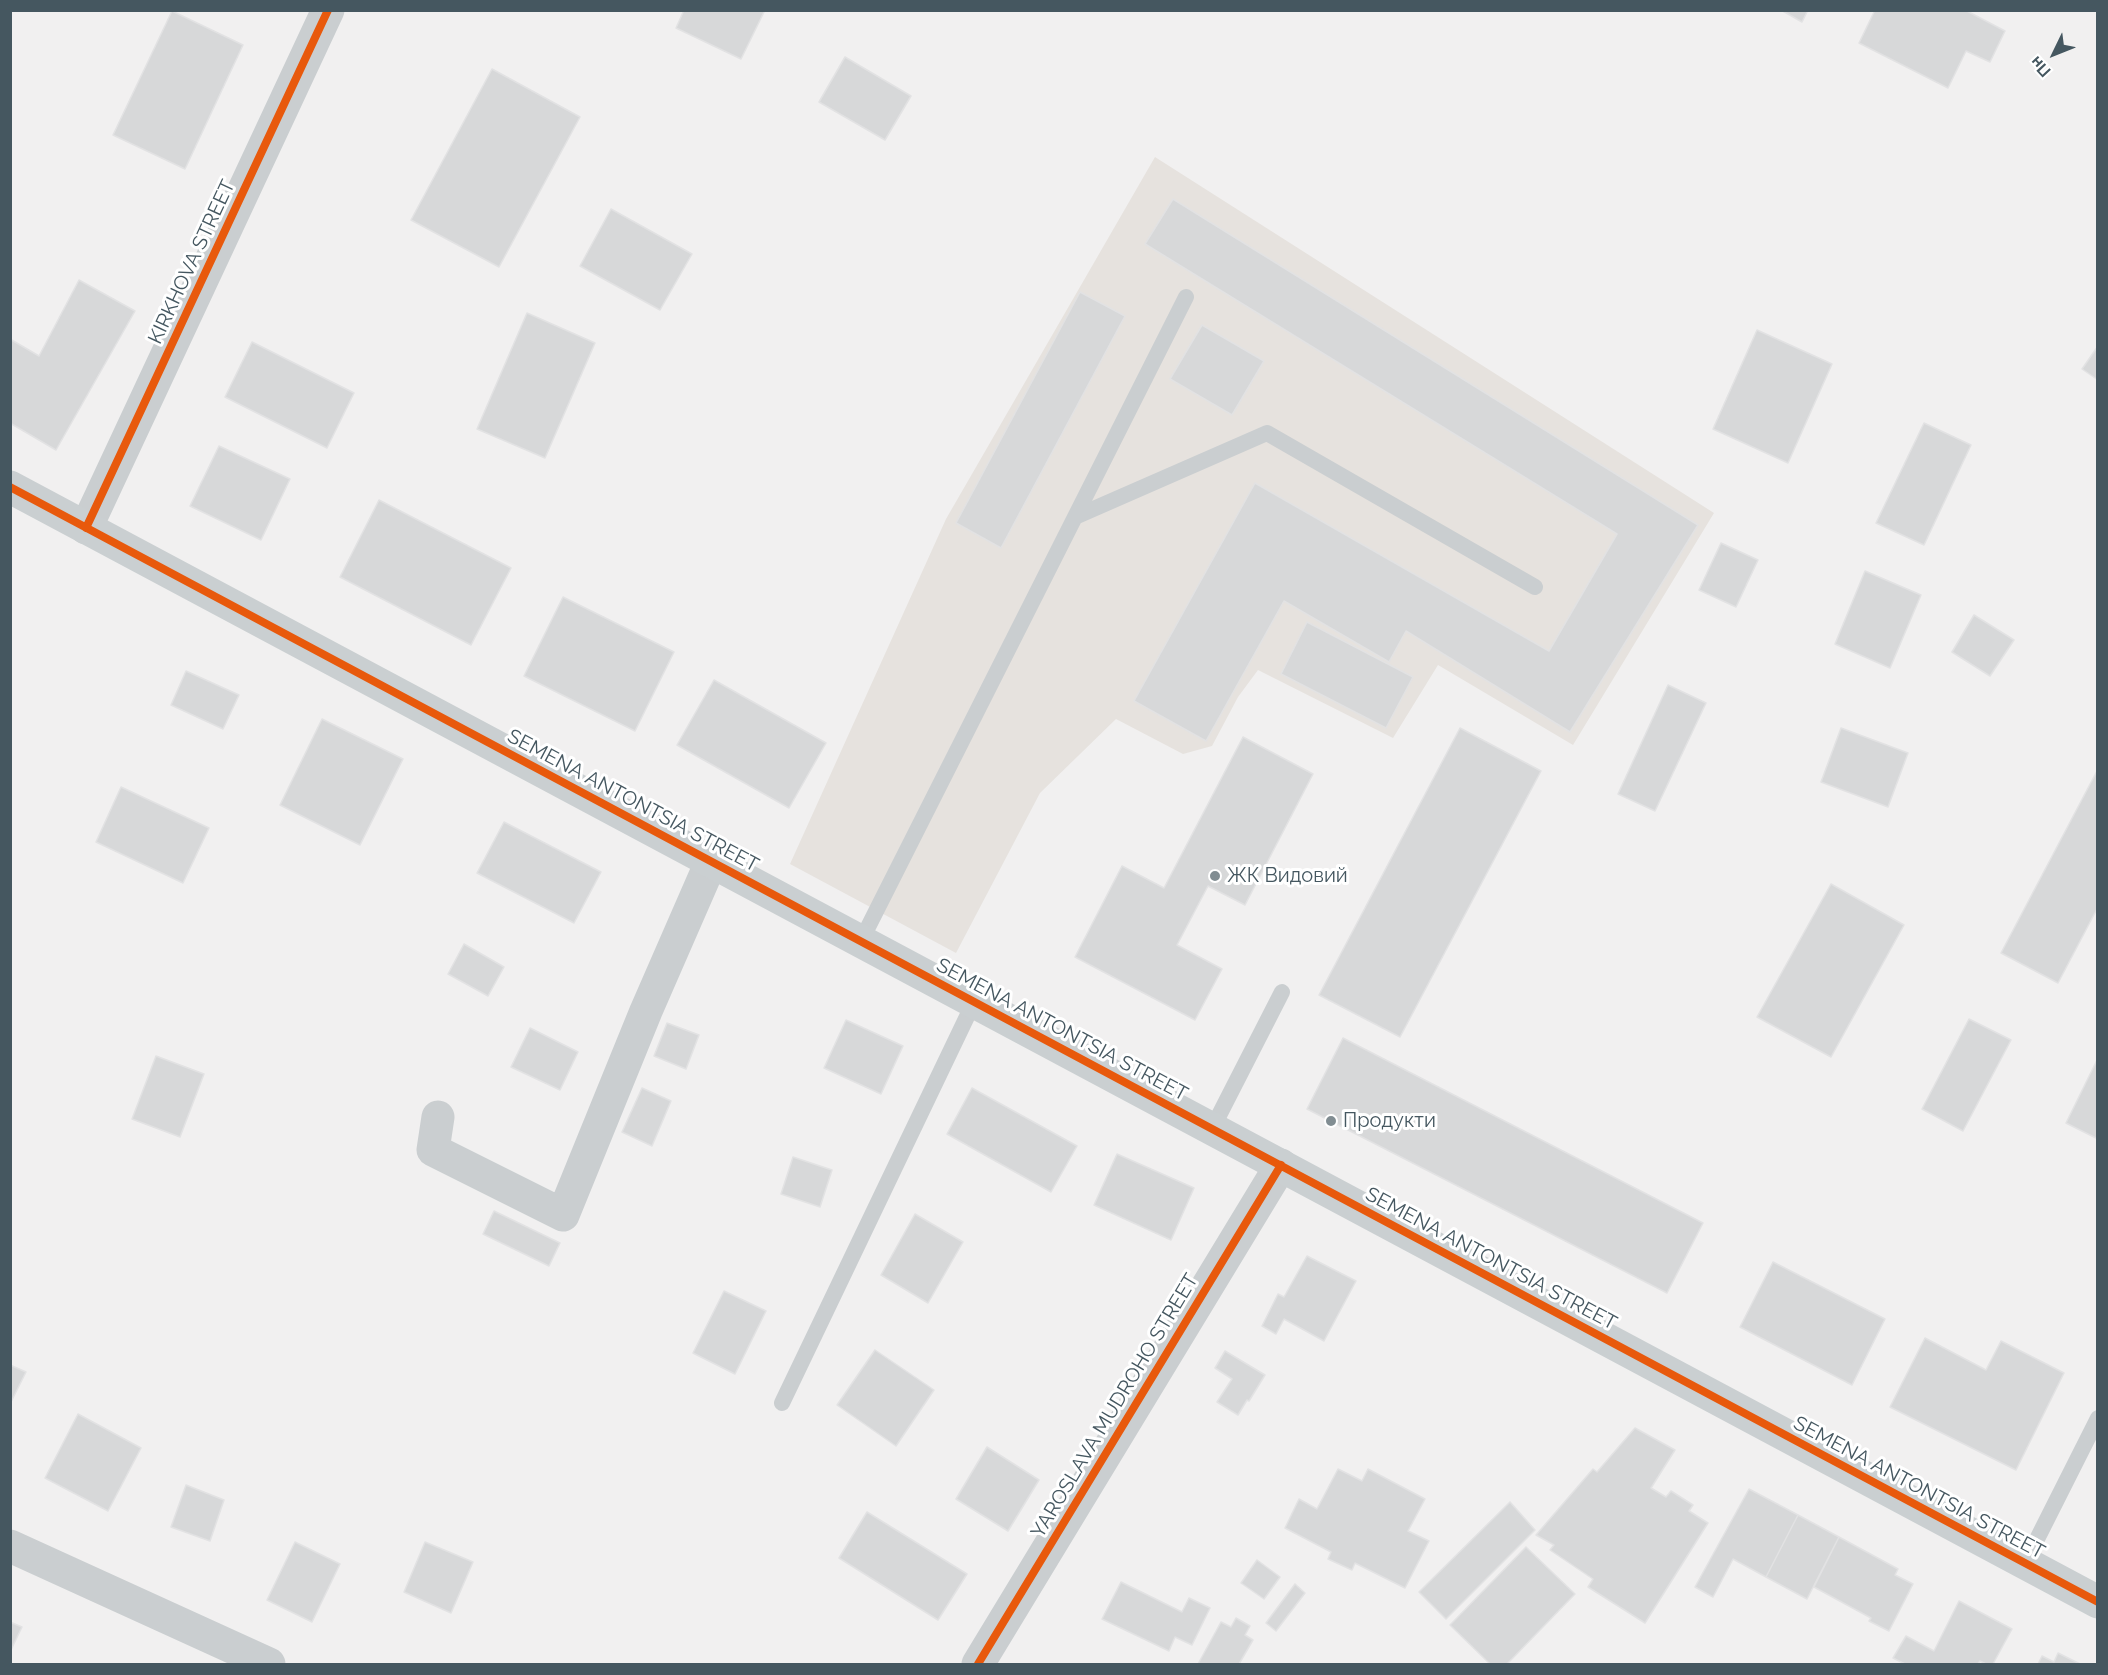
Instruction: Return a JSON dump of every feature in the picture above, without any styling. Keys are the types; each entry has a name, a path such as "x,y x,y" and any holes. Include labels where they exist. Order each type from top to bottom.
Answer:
{"street":[{"name":"KIRKHOVA STREET","path":"86,528 328,10"},
{"name":"SEMENA ANTONTSIA STREET","path":"10,487 2097,1602"},
{"path":"438,1117 433,1150 563,1215 646,1011 711,861"},
{"name":"YAROSLAVA MUDROHO STREET","path":"978,1665 1281,1165"},
{"path":"10,1546 269,1665"}],"lane":[{"path":"861,941 1186,297"},
{"path":"1075,517 1267,433 1535,587"},
{"path":"1212,1129 1282,992"},
{"path":"782,1403 974,1002"},
{"path":"2025,1563 2097,1418"}],"shaded area":[{"path":"1155,157 1714,513 1573,745 1438,665 1393,738 1258,670 1238,697 1212,746 1183,754 1116,719 1040,793 956,953 790,864 946,519"}],"building":[{"path":"684,10 765,10 741,59 676,28"},
{"path":"1781,10 1808,10 1802,22"},
{"path":"1875,10 1965,10 2005,31 1990,62 1966,51 1948,88 1859,43"},
{"path":"172,11 243,45 185,169 113,135"},
{"path":"845,57 911,96 885,140 819,102"},
{"path":"492,69 580,117 499,267 411,220"},
{"path":"1173,199 1698,525 1570,732 1406,631 1389,662 1284,601 1206,741 1134,701 1255,483 1549,651 1617,534 1145,244"},
{"path":"611,209 692,254 660,310 580,266"},
{"path":"79,280 135,311 56,450 10,423 10,339 39,356"},
{"path":"1080,292 1125,316 1001,548 956,523"},
{"path":"527,313 595,343 545,458 477,429"},
{"path":"1202,325 1264,361 1232,415 1170,379"},
{"path":"1757,330 1832,364 1788,463 1713,429"},
{"path":"252,342 354,393 327,448 225,397"},
{"path":"2098,346 2098,380 2082,369"},
{"path":"1924,423 1971,445 1924,545 1876,523"},
{"path":"219,446 290,479 261,540 190,506"},
{"path":"379,500 511,568 471,645 340,577"},
{"path":"1721,543 1758,560 1736,607 1699,590"},
{"path":"1865,571 1921,595 1890,668 1835,644"},
{"path":"563,597 674,652 635,731 524,676"},
{"path":"1974,615 2014,640 1990,676 1952,652"},
{"path":"1307,622 1413,677 1386,728 1281,674"},
{"path":"186,671 239,695 223,729 171,705"},
{"path":"714,680 826,743 789,808 677,745"},
{"path":"1668,685 1706,703 1655,811 1618,794"},
{"path":"322,719 403,759 360,845 280,805"},
{"path":"1460,728 1541,771 1400,1037 1319,995"},
{"path":"1841,728 1908,753 1888,807 1821,782"},
{"name":"ЖК Видовий","path":"1243,737 1313,774 1245,905 1208,886 1177,945 1222,969 1195,1020 1075,957 1122,866 1164,888"},
{"path":"2098,769 2098,907 2058,983 2001,953"},
{"path":"121,787 209,828 183,883 96,842"},
{"path":"504,822 601,872 574,923 477,873"},
{"path":"1831,884 1904,925 1831,1057 1757,1017"},
{"path":"464,944 504,967 488,996 448,974"},
{"path":"1969,1019 2011,1040 1963,1131 1922,1109"},
{"path":"846,1020 903,1046 881,1094 824,1068"},
{"path":"667,1023 699,1035 686,1069 654,1056"},
{"path":"530,1028 578,1052 560,1090 511,1067"},
{"path":"1343,1038 1703,1223 1667,1293 1307,1109"},
{"path":"156,1056 204,1074 180,1137 132,1119"},
{"path":"2098,1058 2098,1139 2066,1123"},
{"path":"642,1088 671,1101 652,1146 622,1132"},
{"path":"972,1088 1077,1146 1051,1192 947,1134"},
{"path":"1117,1154 1194,1188 1171,1240 1094,1205"},
{"path":"793,1157 832,1170 820,1207 781,1194"},
{"path":"494,1211 560,1243 549,1266 483,1234"},
{"path":"915,1214 963,1242 928,1303 881,1275"},
{"path":"1307,1256 1356,1281 1324,1341 1284,1319 1276,1334 1262,1326 1278,1294 1284,1297"},
{"path":"1773,1262 1885,1319 1852,1385 1740,1327"},
{"path":"724,1291 766,1311 735,1374 693,1353"},
{"path":"1925,1338 1986,1370 2001,1341 2064,1373 2016,1470 1890,1407"},
{"path":"875,1350 934,1390 896,1446 837,1405"},
{"path":"1225,1351 1265,1375 1238,1415 1217,1402 1232,1379 1215,1368"},
{"path":"10,1365 26,1372 10,1404"},
{"path":"78,1414 141,1448 108,1511 45,1478"},
{"path":"1635,1428 1675,1450 1651,1488 1666,1497 1671,1491 1693,1505 1689,1511 1708,1523 1645,1623 1588,1587 1593,1579 1550,1550 1554,1545 1536,1535 1593,1469 1597,1472"},
{"path":"987,1447 1039,1480 1008,1531 956,1499"},
{"path":"1338,1469 1362,1481 1368,1469 1425,1499 1408,1531 1429,1541 1405,1588 1355,1563 1352,1570 1328,1559 1331,1552 1285,1528 1299,1499 1317,1509"},
{"path":"186,1485 224,1500 210,1541 171,1527"},
{"path":"1749,1489 1798,1515 1766,1577 1733,1559 1713,1597 1695,1587"},
{"path":"1510,1502 1535,1530 1446,1619 1419,1592"},
{"path":"867,1512 967,1574 938,1620 839,1558"},
{"path":"1798,1515 1839,1537 1807,1599 1766,1577"},
{"path":"1839,1537 1898,1569 1895,1575 1913,1584 1889,1631 1869,1621 1871,1618 1814,1587"},
{"path":"295,1542 340,1564 312,1622 267,1600"},
{"path":"425,1542 473,1562 451,1613 404,1592"},
{"path":"1526,1547 1575,1594 1507,1664 1490,1664 1450,1625"},
{"path":"1257,1560 1280,1577 1264,1599 1241,1583"},
{"path":"1121,1582 1182,1612 1189,1598 1210,1608 1192,1645 1175,1637 1169,1651 1102,1619"},
{"path":"1295,1584 1305,1593 1276,1631 1266,1623"},
{"path":"1959,1601 2012,1629 1993,1664 1980,1661 1978,1664 1905,1664 1893,1658 1906,1636 1934,1651"},
{"path":"1236,1618 1250,1626 1245,1635 1253,1640 1239,1664 1198,1664 1221,1622 1231,1627"},
{"path":"10,1622 22,1627 10,1652"},
{"path":"2058,1653 2080,1664 2038,1664 2042,1656 2054,1662"}],"cycle path":[{"path":"86,528 328,10"},
{"path":"10,487 2098,1602"},
{"path":"978,1664 1281,1165"}],"place":[{"name":"ЖК Видовий","path":"1215,876"},
{"name":"Продукти","path":"1331,1121"}]}
